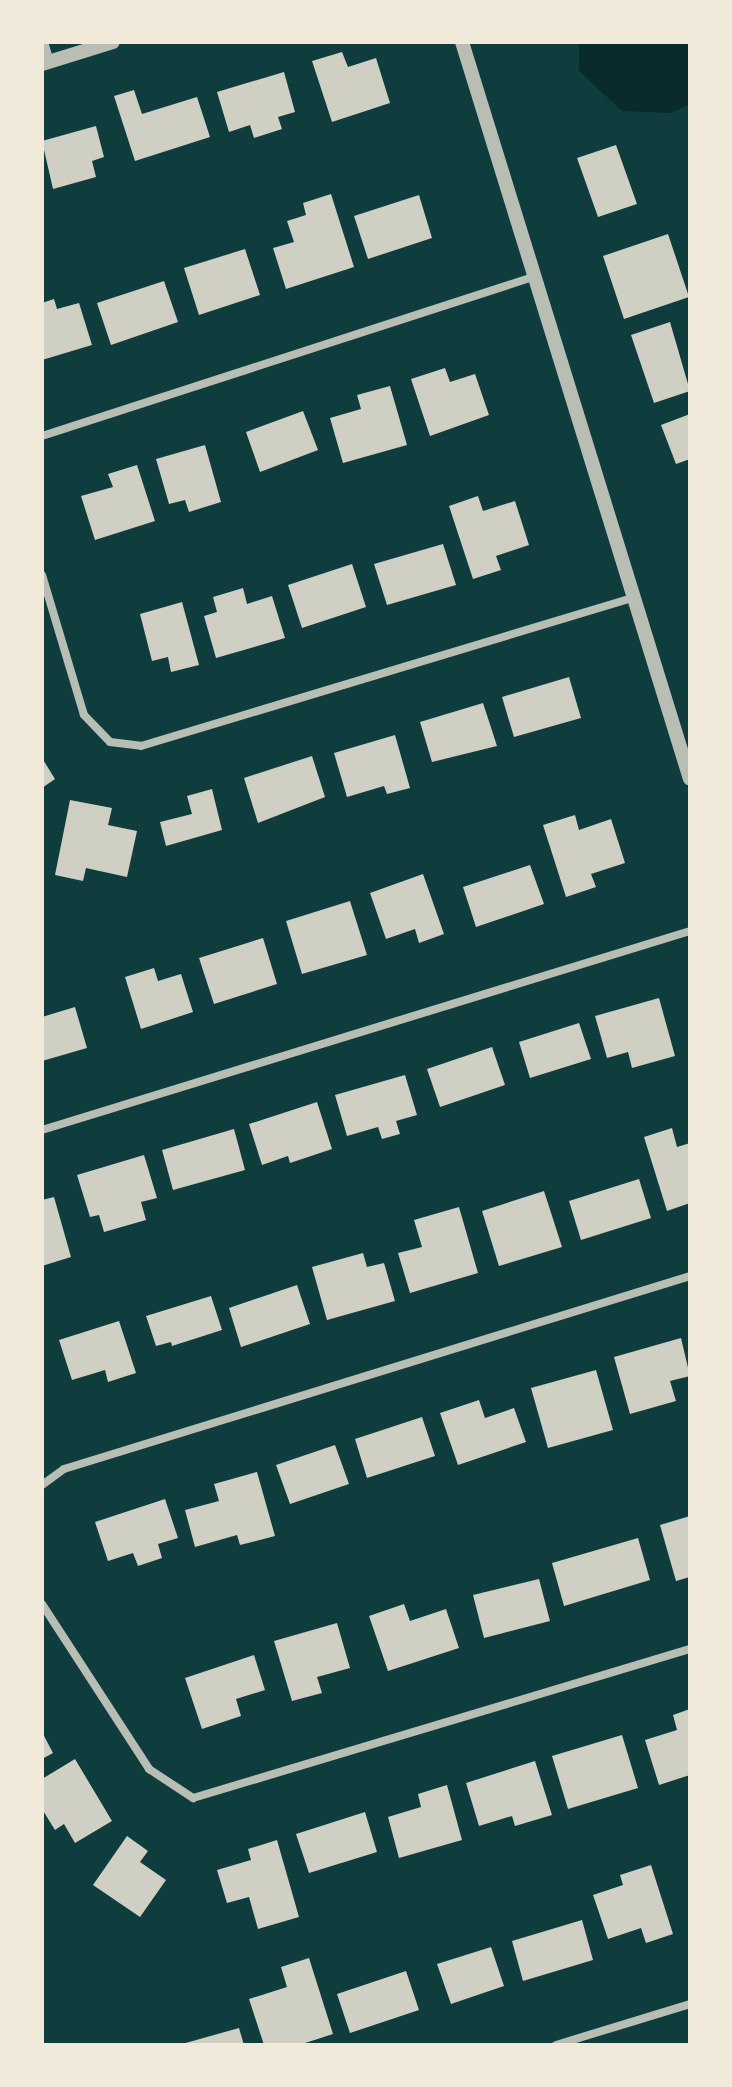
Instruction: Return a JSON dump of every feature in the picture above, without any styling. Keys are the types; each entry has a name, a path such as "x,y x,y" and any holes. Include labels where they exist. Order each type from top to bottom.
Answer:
{"street":[{"path":"44,42 46,63 113,42"},
{"path":"462,42 690,779"},
{"path":"42,436 533,277"},
{"path":"42,575 84,715 110,742 141,746 632,598"},
{"path":"42,1130 690,931"},
{"path":"42,1485 64,1469 690,1276"},
{"path":"42,1604 149,1769 193,1798 690,1649"},
{"path":"556,2045 689,2006"}],"water":[{"path":"579,42 690,42 690,104 671,113 622,111 579,71"}],"building":[{"path":"342,52 348,67 376,58 390,103 332,122 312,61"},
{"path":"284,72 295,112 278,117 282,129 254,138 250,125 229,132 217,92"},
{"path":"134,90 142,114 197,97 210,137 135,161 114,96"},
{"path":"96,126 104,157 92,161 96,177 53,189 42,141"},
{"path":"616,145 637,204 598,217 577,158"},
{"path":"331,194 354,267 286,289 273,248 294,242 287,221 306,215 303,203"},
{"path":"419,195 432,238 368,259 354,216"},
{"path":"668,234 689,297 624,319 603,256"},
{"path":"245,249 260,295 199,315 184,268"},
{"path":"164,281 178,322 111,345 97,303"},
{"path":"54,299 57,309 79,303 92,345 42,360 42,303"},
{"path":"670,322 690,391 654,403 631,335"},
{"path":"445,368 450,382 475,374 489,415 430,436 411,379"},
{"path":"390,386 407,445 343,463 330,418 361,409 357,395"},
{"path":"303,411 318,450 260,472 246,432"},
{"path":"690,414 690,459 676,464 661,425"},
{"path":"205,445 221,502 189,512 185,500 169,504 156,459"},
{"path":"137,465 155,521 95,540 81,496 113,487 108,474"},
{"path":"478,496 483,511 515,501 529,545 496,556 501,570 473,579 449,506"},
{"path":"443,544 456,585 387,605 374,564"},
{"path":"352,564 366,607 302,628 288,585"},
{"path":"243,588 247,604 272,596 285,638 216,658 204,616 217,612 213,597"},
{"path":"182,602 199,665 171,672 168,657 152,661 140,614"},
{"path":"569,677 581,718 514,737 502,697"},
{"path":"483,703 497,746 432,762 420,722"},
{"path":"395,735 410,788 387,794 384,786 347,797 334,753"},
{"path":"312,756 325,797 258,823 244,778"},
{"path":"42,758 55,779 42,788"},
{"path":"212,789 222,830 166,846 160,822 192,814 187,796"},
{"path":"70,800 112,808 108,825 137,831 127,877 86,868 83,881 55,875"},
{"path":"575,815 579,830 611,819 625,863 591,874 596,887 566,897 543,825"},
{"path":"530,865 544,904 476,927 463,887"},
{"path":"423,874 444,934 419,943 415,929 386,939 370,893"},
{"path":"350,901 367,955 302,974 286,921"},
{"path":"263,938 277,984 214,1004 199,958"},
{"path":"154,968 158,981 181,974 193,1012 141,1029 125,977"},
{"path":"659,998 675,1056 632,1068 628,1052 607,1058 595,1016"},
{"path":"75,1007 87,1048 42,1061 42,1017"},
{"path":"579,1023 591,1059 530,1078 519,1042"},
{"path":"492,1047 505,1085 440,1107 427,1069"},
{"path":"405,1075 417,1115 396,1121 400,1134 382,1139 378,1127 347,1136 335,1095"},
{"path":"317,1102 332,1149 290,1163 288,1156 262,1165 249,1124"},
{"path":"672,1128 677,1147 690,1143 690,1203 667,1211 644,1137"},
{"path":"234,1129 245,1170 173,1190 162,1150"},
{"path":"144,1155 157,1198 141,1202 146,1220 104,1232 99,1215 90,1217 77,1175"},
{"path":"639,1179 651,1218 581,1240 569,1201"},
{"path":"544,1191 562,1247 499,1266 482,1211"},
{"path":"54,1197 71,1257 42,1266 42,1200"},
{"path":"459,1207 478,1273 410,1293 398,1253 422,1247 414,1220"},
{"path":"363,1253 367,1267 384,1263 395,1301 327,1320 312,1267"},
{"path":"297,1285 310,1324 241,1347 229,1308"},
{"path":"211,1296 222,1330 172,1346 171,1342 156,1346 146,1316"},
{"path":"119,1321 136,1373 108,1382 105,1370 72,1380 59,1340"},
{"path":"681,1338 690,1376 670,1381 676,1401 630,1414 614,1357"},
{"path":"596,1370 613,1430 548,1448 531,1388"},
{"path":"479,1400 485,1418 514,1408 526,1442 458,1465 440,1413"},
{"path":"422,1417 435,1456 367,1478 355,1439"},
{"path":"335,1445 349,1484 290,1504 276,1465"},
{"path":"257,1472 275,1536 240,1545 237,1535 195,1547 185,1510 219,1501 214,1484"},
{"path":"165,1499 178,1538 158,1544 162,1558 138,1566 133,1553 108,1561 95,1522"},
{"path":"690,1516 690,1577 676,1581 660,1525"},
{"path":"638,1538 650,1580 564,1606 552,1563"},
{"path":"539,1579 550,1621 484,1638 473,1595"},
{"path":"404,1604 410,1621 446,1609 459,1648 388,1671 369,1616"},
{"path":"337,1623 350,1668 317,1677 322,1693 292,1701 274,1641"},
{"path":"254,1655 265,1690 236,1699 241,1716 202,1729 185,1678"},
{"path":"690,1709 690,1775 659,1785 645,1740 677,1730 673,1715"},
{"path":"42,1732 53,1753 42,1759"},
{"path":"622,1735 638,1788 568,1809 552,1756"},
{"path":"75,1759 112,1821 75,1843 64,1824 55,1830 42,1809 42,1779"},
{"path":"535,1761 552,1815 515,1826 512,1816 479,1826 466,1783"},
{"path":"447,1785 462,1840 399,1858 388,1817 421,1807 418,1794"},
{"path":"365,1812 377,1852 309,1873 296,1834"},
{"path":"127,1836 148,1851 140,1862 166,1880 140,1917 93,1885"},
{"path":"277,1840 299,1917 258,1929 249,1897 227,1903 217,1870 251,1860 248,1849"},
{"path":"651,1865 673,1934 646,1943 641,1928 608,1939 593,1895 623,1885 620,1875"},
{"path":"582,1920 593,1960 523,1981 512,1941"},
{"path":"491,1947 504,1986 451,2004 437,1964"},
{"path":"309,1958 333,2034 299,2045 264,2045 249,1999 287,1987 281,1967"},
{"path":"406,1971 419,2010 350,2033 337,1994"},
{"path":"239,2028 244,2045 182,2045 182,2044"}]}
